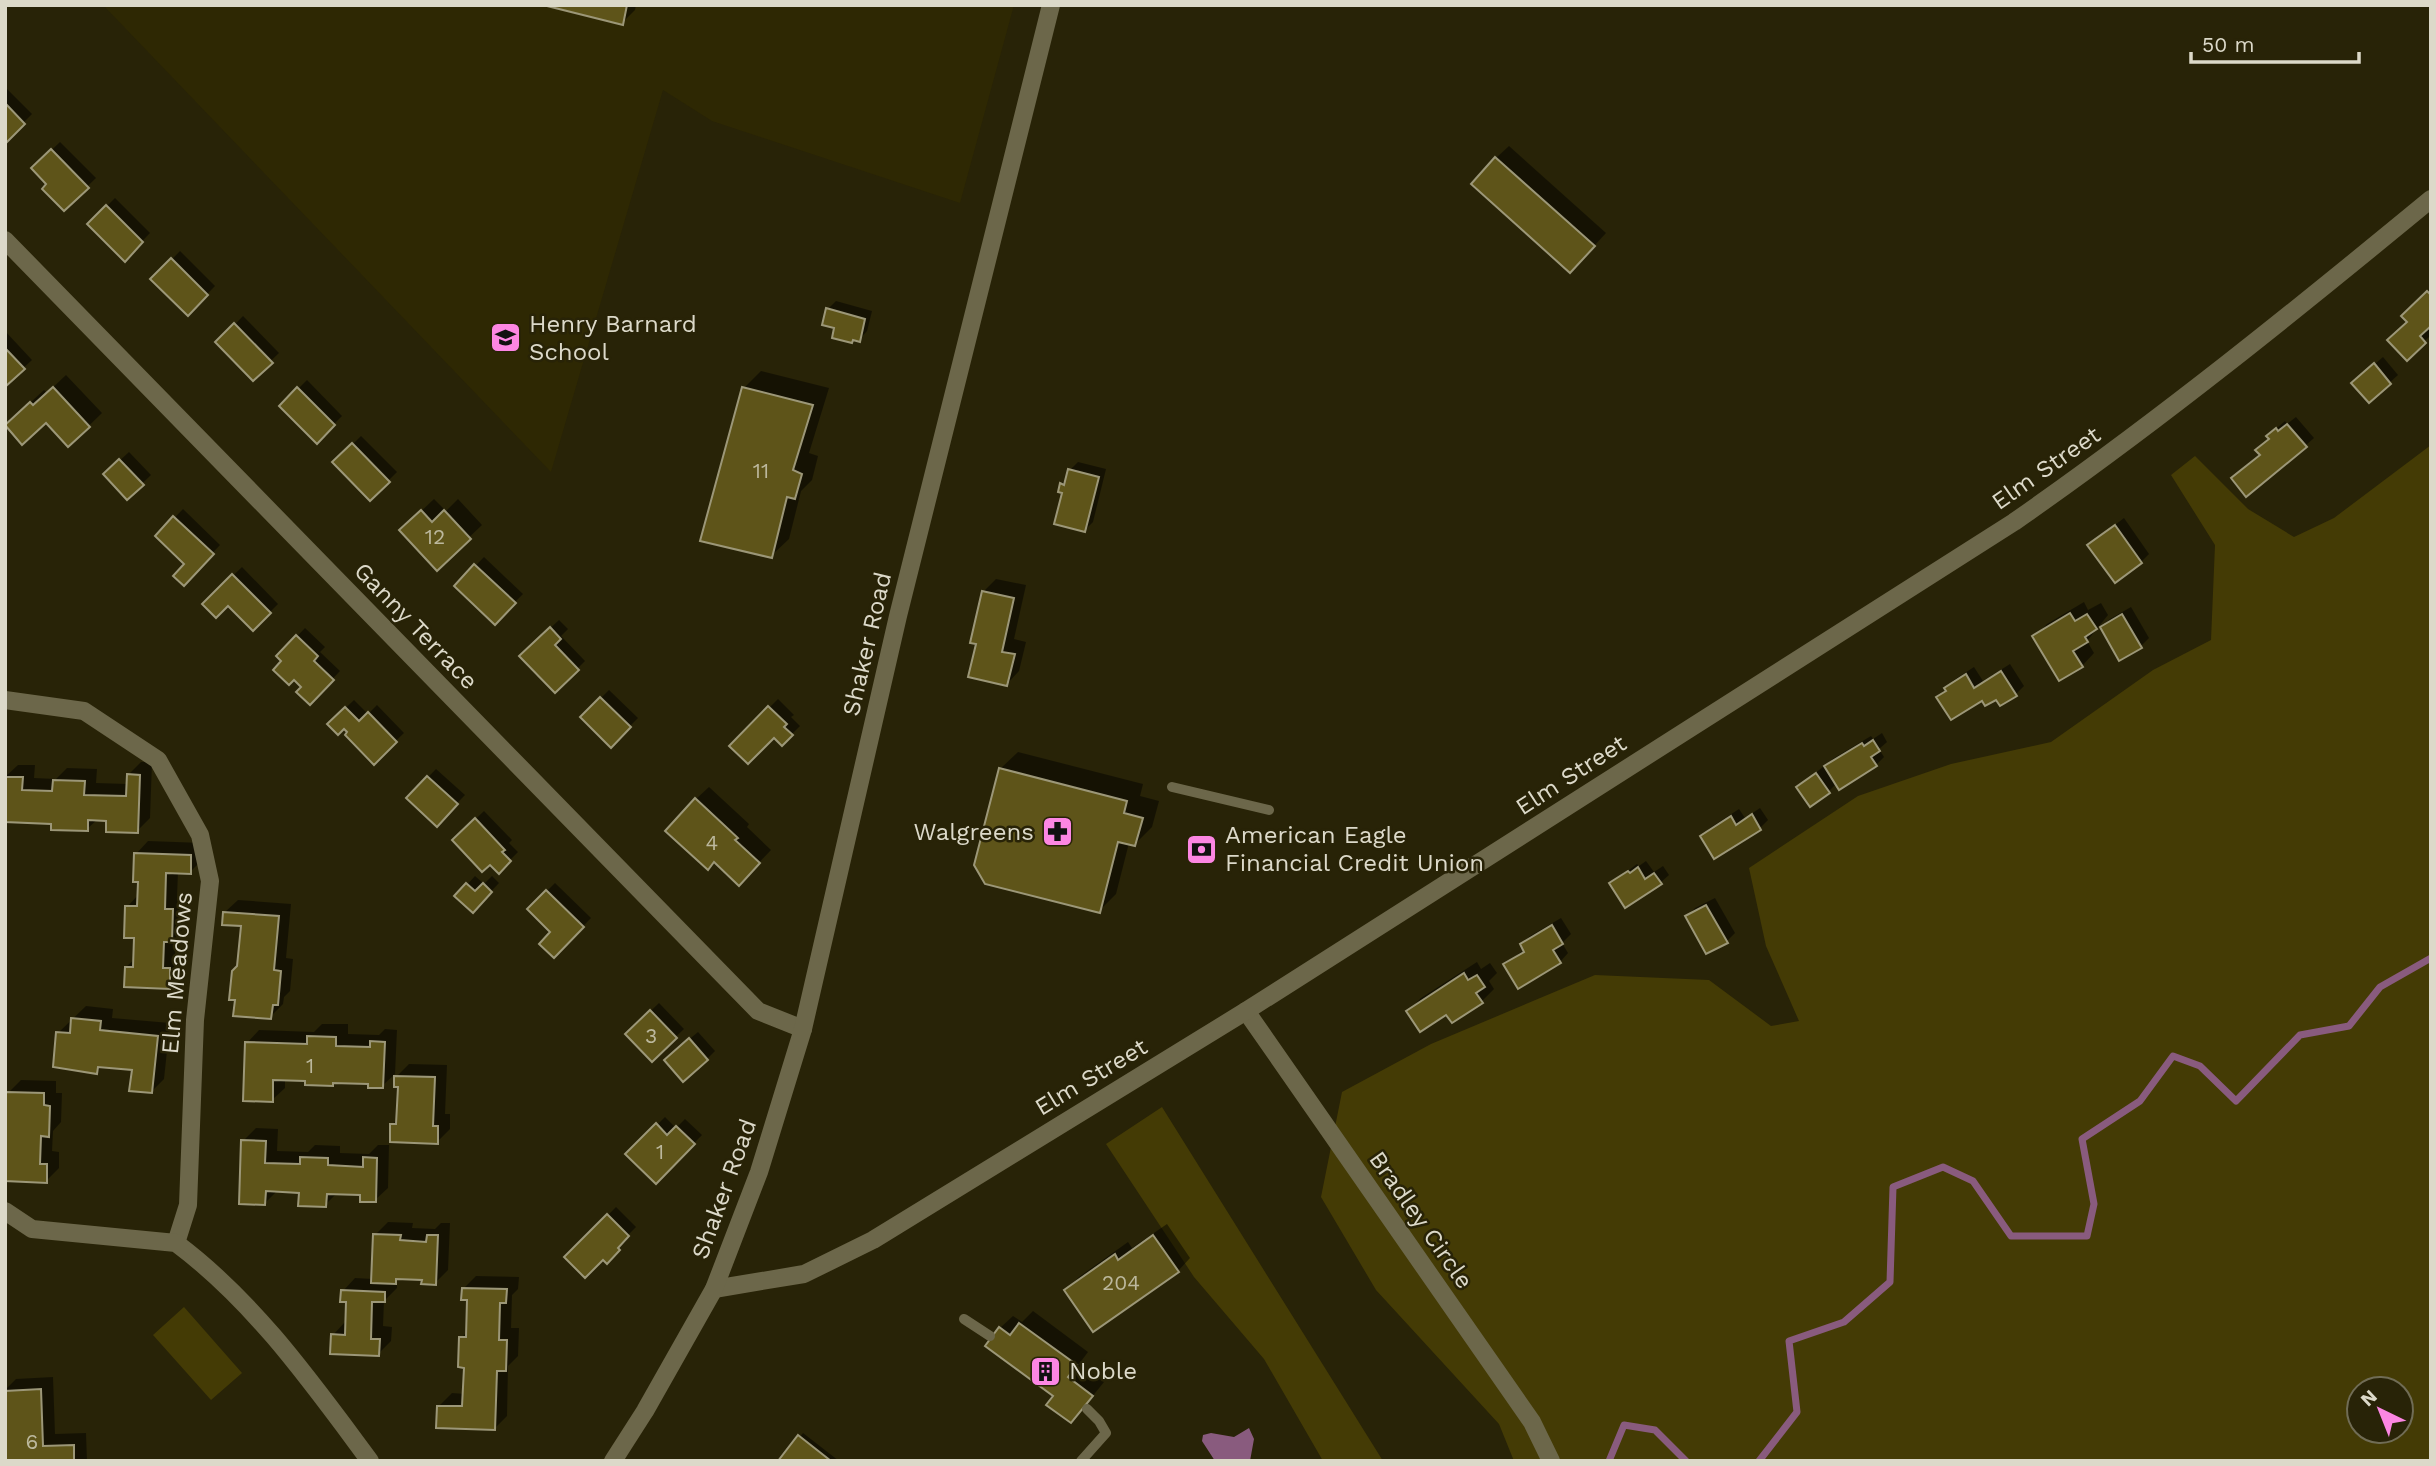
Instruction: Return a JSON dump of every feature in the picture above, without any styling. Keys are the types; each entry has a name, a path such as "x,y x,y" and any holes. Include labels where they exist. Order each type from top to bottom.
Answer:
{"street":[{"name":"Shaker Road","path":"714,1289 759,1172 803,1029 898,616 1051,5"},
{"name":"Elm Street","path":"714,1289 804,1274 873,1240 1246,1011 2025,514 2104,459 2275,328 2431,199"},
{"name":"Ganny Terrace","path":"5,240 758,1011 803,1029"},
{"name":"Elm Meadows","path":"5,700 84,711 158,760 200,835 210,881 195,1020 188,1205 176,1243"},
{"name":"Bradley Circle","path":"1246,1011 1532,1422 1551,1461"},
{"path":"5,1211 32,1229 176,1243 203,1265 289,1352 370,1461"},
{"path":"613,1461 714,1289"}],"lane":[{"path":"1172,787 1269,810"},
{"path":"964,1320 990,1336"},
{"path":"1081,1461 1106,1433 1087,1409"}],"shaded area":[{"name":"Henry Barnard School","path":"103,5 1014,5 960,203 712,121 663,90 551,472"},
{"path":"2431,445 2431,1461 1514,1461 1499,1424 1376,1290 1321,1197 1342,1092 1431,1044 1595,975 1709,980 1771,1026 1799,1021 1766,946 1749,868 1858,796 1951,764 2051,742 2153,670 2211,640 2215,545 2171,475 2195,456 2248,509 2294,537 2334,518"},
{"path":"1162,1107 1383,1461 1323,1461 1264,1359 1194,1277 1106,1144"},
{"path":"184,1307 242,1373 211,1400 153,1335"},
{"path":"1249,1428 1254,1439 1250,1461 1215,1461 1202,1441 1203,1435 1211,1433 1234,1437"}],"building":[{"path":"543,5 627,5 623,25"},
{"path":"5,103 25,124 6,143 5,142"},
{"path":"51,149 89,188 64,211 42,189 46,184 31,168"},
{"path":"1495,157 1595,246 1570,273 1471,184"},
{"path":"106,205 143,242 125,262 87,224"},
{"path":"171,258 208,295 188,316 150,279"},
{"path":"2427,291 2431,295 2431,326 2420,336 2426,343 2407,361 2387,340 2407,322 2401,316"},
{"path":"826,308 865,319 860,342 853,340 852,343 832,338 834,328 822,325"},
{"path":"234,323 273,363 253,381 215,342"},
{"path":"5,348 25,369 6,386 5,385"},
{"path":"2374,363 2391,384 2369,403 2351,383"},
{"path":"53,387 90,427 68,447 46,423 22,445 5,425 30,402 33,405"},
{"path":"297,387 335,425 317,444 279,406"},
{"path":"742,387 813,405 793,470 802,474 795,499 787,497 772,558 700,541"},
{"path":"2287,424 2307,447 2246,497 2231,478 2260,455 2255,450 2269,439 2266,436"},
{"path":"352,443 390,482 370,501 332,462"},
{"path":"119,459 144,485 127,500 103,474"},
{"path":"1068,469 1099,477 1085,532 1054,524 1062,493 1058,492 1060,483 1064,485"},
{"path":"421,510 432,522 444,510 471,539 437,571 399,530"},
{"path":"173,516 214,554 184,586 173,576 184,564 155,536"},
{"path":"2115,525 2142,563 2115,583 2087,545"},
{"path":"474,564 516,603 495,625 454,586"},
{"path":"232,574 271,613 253,631 228,606 216,618 202,604"},
{"path":"982,591 1014,598 1002,652 1015,654 1007,686 968,677 976,644 970,643"},
{"path":"2070,613 2075,621 2087,614 2097,629 2085,637 2088,642 2073,651 2083,667 2059,681 2032,636"},
{"path":"2122,614 2142,648 2119,661 2100,627"},
{"path":"550,627 561,639 555,645 579,670 555,693 519,656"},
{"path":"296,635 318,656 314,661 334,680 310,705 296,692 301,687 294,680 289,685 273,670 281,661 276,656"},
{"path":"2001,671 2017,696 2000,706 1996,700 1985,706 1982,701 1951,720 1936,697 1946,691 1944,688 1966,674 1974,688"},
{"path":"600,697 631,727 611,748 580,717"},
{"path":"768,706 787,724 784,727 793,735 782,746 774,738 748,764 729,746"},
{"path":"345,707 359,721 368,712 397,742 374,765 345,735 347,732 344,729 338,735 327,724"},
{"path":"1873,740 1880,751 1871,757 1877,766 1839,790 1824,766 1862,743 1864,746"},
{"path":"999,768 1127,801 1124,813 1143,818 1135,846 1118,842 1100,913 985,884 974,865"},
{"path":"1816,773 1830,793 1810,807 1796,787"},
{"path":"127,774 140,775 138,833 106,832 106,821 88,820 88,831 51,830 51,824 5,822 5,777 23,777 22,790 52,791 53,780 85,781 84,795 126,796"},
{"path":"427,776 458,804 437,827 406,798"},
{"path":"695,798 738,838 735,840 760,863 739,886 714,862 708,870 665,831"},
{"path":"1752,814 1761,830 1714,859 1700,836 1731,816 1736,825"},
{"path":"475,818 505,850 502,852 511,861 499,874 490,865 482,872 452,840"},
{"path":"134,853 191,855 191,874 166,873 165,909 173,909 172,942 164,942 163,968 170,968 170,989 124,987 125,967 133,967 134,938 124,938 125,906 137,906 138,882 133,882"},
{"path":"1638,867 1645,879 1654,873 1662,884 1625,908 1609,883"},
{"path":"466,883 475,891 483,883 492,892 473,913 454,896"},
{"path":"546,890 584,927 554,958 539,944 550,932 527,909"},
{"path":"1706,905 1728,943 1706,954 1685,916"},
{"path":"223,912 279,916 274,970 281,971 278,1005 273,1005 271,1019 233,1016 235,1000 229,1000 232,971 237,966 241,926 222,925"},
{"path":"1552,925 1563,944 1553,950 1561,963 1518,989 1503,964 1524,952 1520,944"},
{"path":"1464,973 1468,980 1477,975 1485,987 1476,993 1483,1003 1452,1023 1446,1015 1420,1032 1406,1011"},
{"path":"650,1010 677,1038 652,1062 625,1034"},
{"path":"71,1018 101,1021 100,1030 158,1036 152,1093 129,1091 132,1070 98,1067 97,1074 53,1067 56,1032 70,1033"},
{"path":"307,1036 336,1037 336,1046 370,1047 370,1041 385,1042 383,1088 368,1088 368,1084 305,1085 305,1081 273,1080 273,1102 243,1101 245,1042 307,1044"},
{"path":"689,1038 708,1060 683,1082 664,1060"},
{"path":"394,1076 435,1077 433,1126 438,1126 438,1144 390,1142 390,1124 396,1124 398,1087 394,1087"},
{"path":"6,1092 44,1093 44,1105 50,1106 49,1137 41,1136 40,1164 47,1164 47,1183 5,1181"},
{"path":"656,1123 667,1135 676,1126 695,1144 656,1184 625,1154"},
{"path":"241,1140 266,1141 265,1163 300,1164 300,1157 328,1158 328,1165 363,1167 363,1157 377,1158 376,1202 360,1202 360,1195 327,1194 326,1207 298,1206 299,1193 266,1191 265,1205 239,1204"},
{"path":"607,1214 629,1236 607,1264 603,1260 585,1278 564,1257"},
{"path":"373,1234 401,1235 400,1240 426,1242 427,1235 438,1235 436,1285 421,1284 422,1280 396,1279 396,1284 371,1283"},
{"path":"1153,1235 1179,1272 1093,1332 1064,1290 1115,1254 1118,1260"},
{"path":"462,1288 507,1289 506,1303 500,1303 499,1340 507,1340 506,1371 497,1371 495,1430 436,1428 437,1406 462,1406 464,1368 458,1367 459,1337 466,1337 467,1300 461,1300"},
{"path":"341,1290 385,1292 385,1302 372,1302 371,1339 380,1339 379,1356 330,1354 331,1334 345,1335 346,1302 340,1302"},
{"name":"Noble","path":"1019,1323 1077,1365 1068,1377 1093,1396 1071,1423 1046,1405 1053,1396 985,1346 999,1327 1010,1335"},
{"path":"41,1389 43,1446 74,1445 74,1461 5,1461 5,1391"},
{"path":"798,1435 831,1461 778,1461"}],"waterway":[{"path":"1759,1461 1797,1412 1789,1341 1844,1322 1890,1282 1893,1187 1943,1167 1973,1181 2011,1236 2087,1236 2094,1204 2082,1139 2140,1101 2173,1056 2200,1066 2236,1101 2300,1035 2349,1026 2380,987 2431,958"},
{"path":"1609,1461 1624,1425 1655,1430 1686,1461"}],"place":[{"name":"Henry Barnard School","path":"506,338"},
{"name":"Walgreens","path":"1057,832"},
{"name":"American Eagle Financial Credit Union","path":"1202,849"},
{"name":"Noble","path":"1046,1371"}]}
